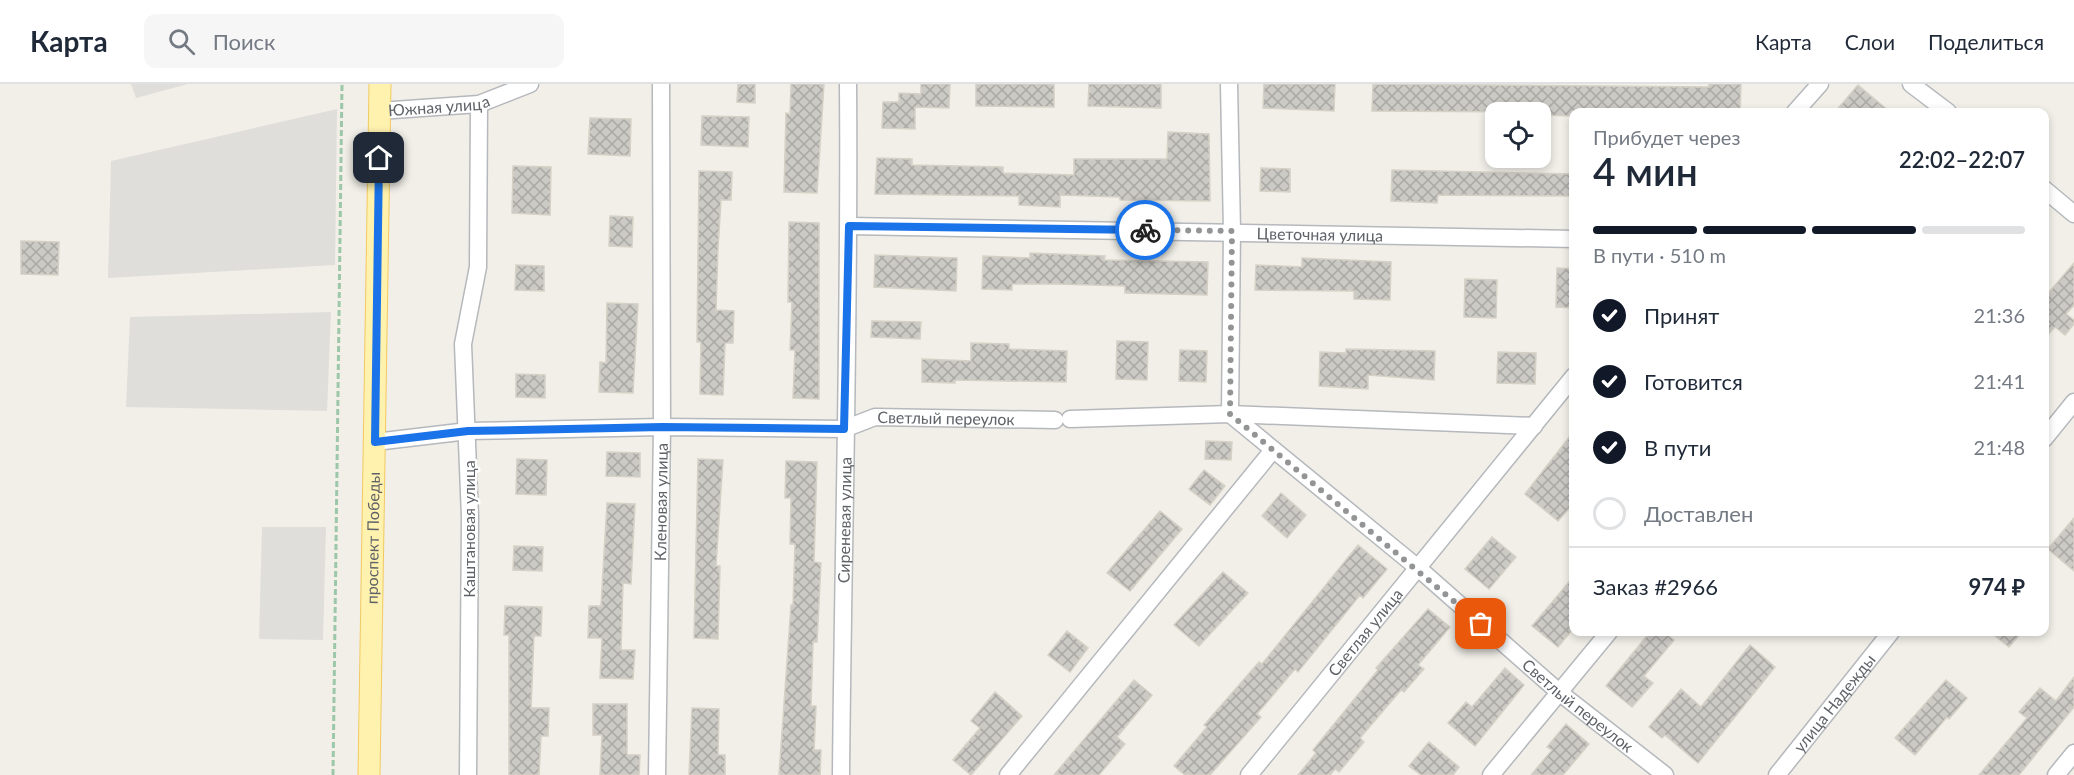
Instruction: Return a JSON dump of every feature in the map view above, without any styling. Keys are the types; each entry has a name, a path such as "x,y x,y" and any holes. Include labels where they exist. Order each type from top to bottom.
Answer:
{"main road":[{"name":"проспект Победы","path":"369,775 380,84"}],"street":[{"name":"Южная улица","path":"379,111 479,104 530,84"},
{"name":"Кленовая улица","path":"657,775 662,427 661,84"},
{"name":"Сиреневая улица","path":"841,775 844,429 849,226 848,84"},
{"path":"1229,84 1232,231 1230,414 1534,426"},
{"path":"1799,108 1820,84"},
{"path":"1911,84 1943,108"},
{"name":"Каштановая улица","path":"468,775 468,431 463,344 478,267 479,104"},
{"path":"2049,193 2074,214"},
{"name":"Цветочная улица","path":"849,226 1232,231 1569,239"},
{"name":"Светлая улица","path":"1249,775 1569,382"},
{"path":"2049,433 2074,402"},
{"name":"Светлый переулок","path":"375,442 468,431 662,427 844,429 874,417 1062,420 1230,414 1418,568 1560,693 1665,775"},
{"path":"1008,775 1273,450"},
{"path":"1491,775 1606,636"},
{"name":"улица Надежды","path":"1777,775 1888,636"},
{"path":"2056,775 2074,753"}],"path":[{"path":"333,775 342,84"}],"shaded area":[{"path":"131,84 188,84 136,98"},
{"path":"337,109 335,265 108,278 111,161"},
{"path":"331,312 327,411 126,407 130,317"},
{"path":"262,527 326,527 323,640 259,639"}],"building":[{"path":"738,84 755,84 755,103 737,102"},
{"path":"791,84 824,84 817,193 784,192 786,113 790,114"},
{"path":"921,84 950,84 949,108 915,107 915,129 882,128 883,102 899,102 899,93 921,94"},
{"path":"976,84 1054,84 1054,107 976,106"},
{"path":"1089,84 1161,84 1161,108 1088,106"},
{"path":"1264,84 1335,84 1334,111 1263,108"},
{"path":"1373,84 1709,87 1709,84 1741,84 1740,108 1569,108 1569,116 1551,115 1551,102 1485,102 1485,112 1372,111"},
{"path":"1858,85 1885,108 1838,108"},
{"path":"702,116 749,117 748,147 701,145"},
{"path":"590,118 631,119 630,156 588,154"},
{"path":"1168,132 1209,134 1210,201 1120,200 1120,197 1060,195 1060,207 1019,205 1019,196 875,194 877,158 912,159 912,165 1003,167 1003,173 1074,175 1074,159 1167,159"},
{"path":"513,166 551,167 550,215 512,213"},
{"path":"1261,168 1290,169 1290,192 1260,191"},
{"path":"1392,170 1569,174 1569,196 1438,195 1437,203 1391,201"},
{"path":"699,171 732,172 731,200 721,200 718,249 716,310 734,311 733,343 725,343 723,395 700,394 701,342 697,342"},
{"path":"610,216 633,217 632,247 609,246"},
{"path":"789,222 819,223 819,399 793,398 795,350 790,350 792,302 788,302"},
{"path":"21,241 59,242 58,275 21,274"},
{"path":"1030,253 1105,256 1104,260 1208,262 1207,295 1125,293 1125,286 1058,284 1012,284 1012,290 982,289 983,256 1030,258"},
{"path":"875,255 957,258 956,291 874,287"},
{"path":"1302,258 1391,262 1390,300 1354,299 1354,291 1255,290 1256,265 1302,267"},
{"path":"2074,263 2074,305 2066,314 2074,320 2074,324 2065,335 2055,327 2049,334 2049,292"},
{"path":"516,265 544,266 544,291 515,290"},
{"path":"1557,268 1569,269 1569,308 1556,307"},
{"path":"1465,279 1497,280 1496,318 1464,317"},
{"path":"607,303 638,304 633,393 599,392 600,362 606,363"},
{"path":"872,321 921,322 920,339 871,337"},
{"path":"1117,341 1148,342 1147,380 1116,379"},
{"path":"971,343 1009,344 1009,349 1067,351 1066,382 955,380 955,383 922,382 922,359 971,361"},
{"path":"1346,349 1435,351 1434,380 1368,375 1368,389 1319,386 1320,352 1346,353"},
{"path":"1180,350 1207,351 1206,382 1179,381"},
{"path":"1498,352 1536,353 1535,384 1497,383"},
{"path":"516,374 545,375 545,398 516,397"},
{"path":"1569,437 1569,509 1558,521 1525,494"},
{"path":"1206,441 1232,442 1231,460 1205,459"},
{"path":"607,452 640,453 640,477 606,476"},
{"path":"517,459 547,460 546,495 516,494"},
{"path":"698,459 723,460 716,566 720,566 718,639 694,638"},
{"path":"786,461 817,462 814,562 821,563 817,642 813,642 811,706 816,706 814,750 821,750 820,775 779,775 791,605 793,605 795,544 790,544 791,498 785,498"},
{"path":"1204,470 1225,486 1210,505 1189,489"},
{"path":"1281,493 1306,515 1287,538 1262,516"},
{"path":"607,503 635,504 631,584 623,583 621,650 635,650 633,679 600,678 602,638 588,638 589,606 601,606"},
{"path":"1160,511 1182,529 1130,591 1107,573"},
{"path":"2074,518 2074,571 2049,548"},
{"path":"1492,537 1516,557 1489,589 1465,569"},
{"path":"1358,545 1387,569 1363,598 1360,595 1298,672 1295,669 1257,714 1261,717 1210,775 1185,775 1174,766 1207,727 1204,725 1259,662 1262,664"},
{"path":"514,546 543,547 542,571 513,570"},
{"path":"1223,572 1248,593 1199,646 1174,625"},
{"path":"1569,582 1569,634 1558,647 1532,626"},
{"path":"505,606 542,607 541,636 534,636 531,708 549,708 548,736 541,736 539,775 509,775 509,635 504,635"},
{"path":"1428,609 1450,627 1418,665 1424,669 1404,692 1401,690 1360,738 1364,742 1339,772 1335,769 1330,775 1298,775 1316,753 1313,750 1378,670 1376,668"},
{"path":"1067,631 1088,648 1070,672 1048,655"},
{"path":"1647,636 1669,636 1674,640 1644,676 1653,683 1632,707 1606,686"},
{"path":"1995,636 2019,636 2009,647"},
{"path":"1750,645 1775,667 1698,763 1665,735 1662,738 1649,727 1681,689 1701,707"},
{"path":"1505,668 1524,685 1475,746 1448,723 1466,702 1472,707"},
{"path":"2074,677 2074,707 2019,775 1979,775 2027,718 2019,712 2040,688 2056,701"},
{"path":"1134,680 1152,695 1117,737 1125,744 1099,775 1054,775"},
{"path":"1946,680 1967,698 1949,719 1947,717 1915,755 1895,738"},
{"path":"995,692 1022,716 971,775 953,760 980,728 971,721"},
{"path":"593,704 627,704 627,755 640,755 639,775 600,775 602,735 593,735"},
{"path":"692,708 719,709 718,755 725,755 725,775 689,775"},
{"path":"1566,724 1589,744 1563,775 1531,775 1552,750 1547,747"},
{"path":"1429,742 1459,767 1453,775 1421,775 1409,766"}],"way so far":[{"path":"1145,230 1232,231 1230,414 1418,568 1481,624"}],"route":[{"path":"379,158 375,442 468,431 662,427 844,429 849,226 1145,230"}]}
